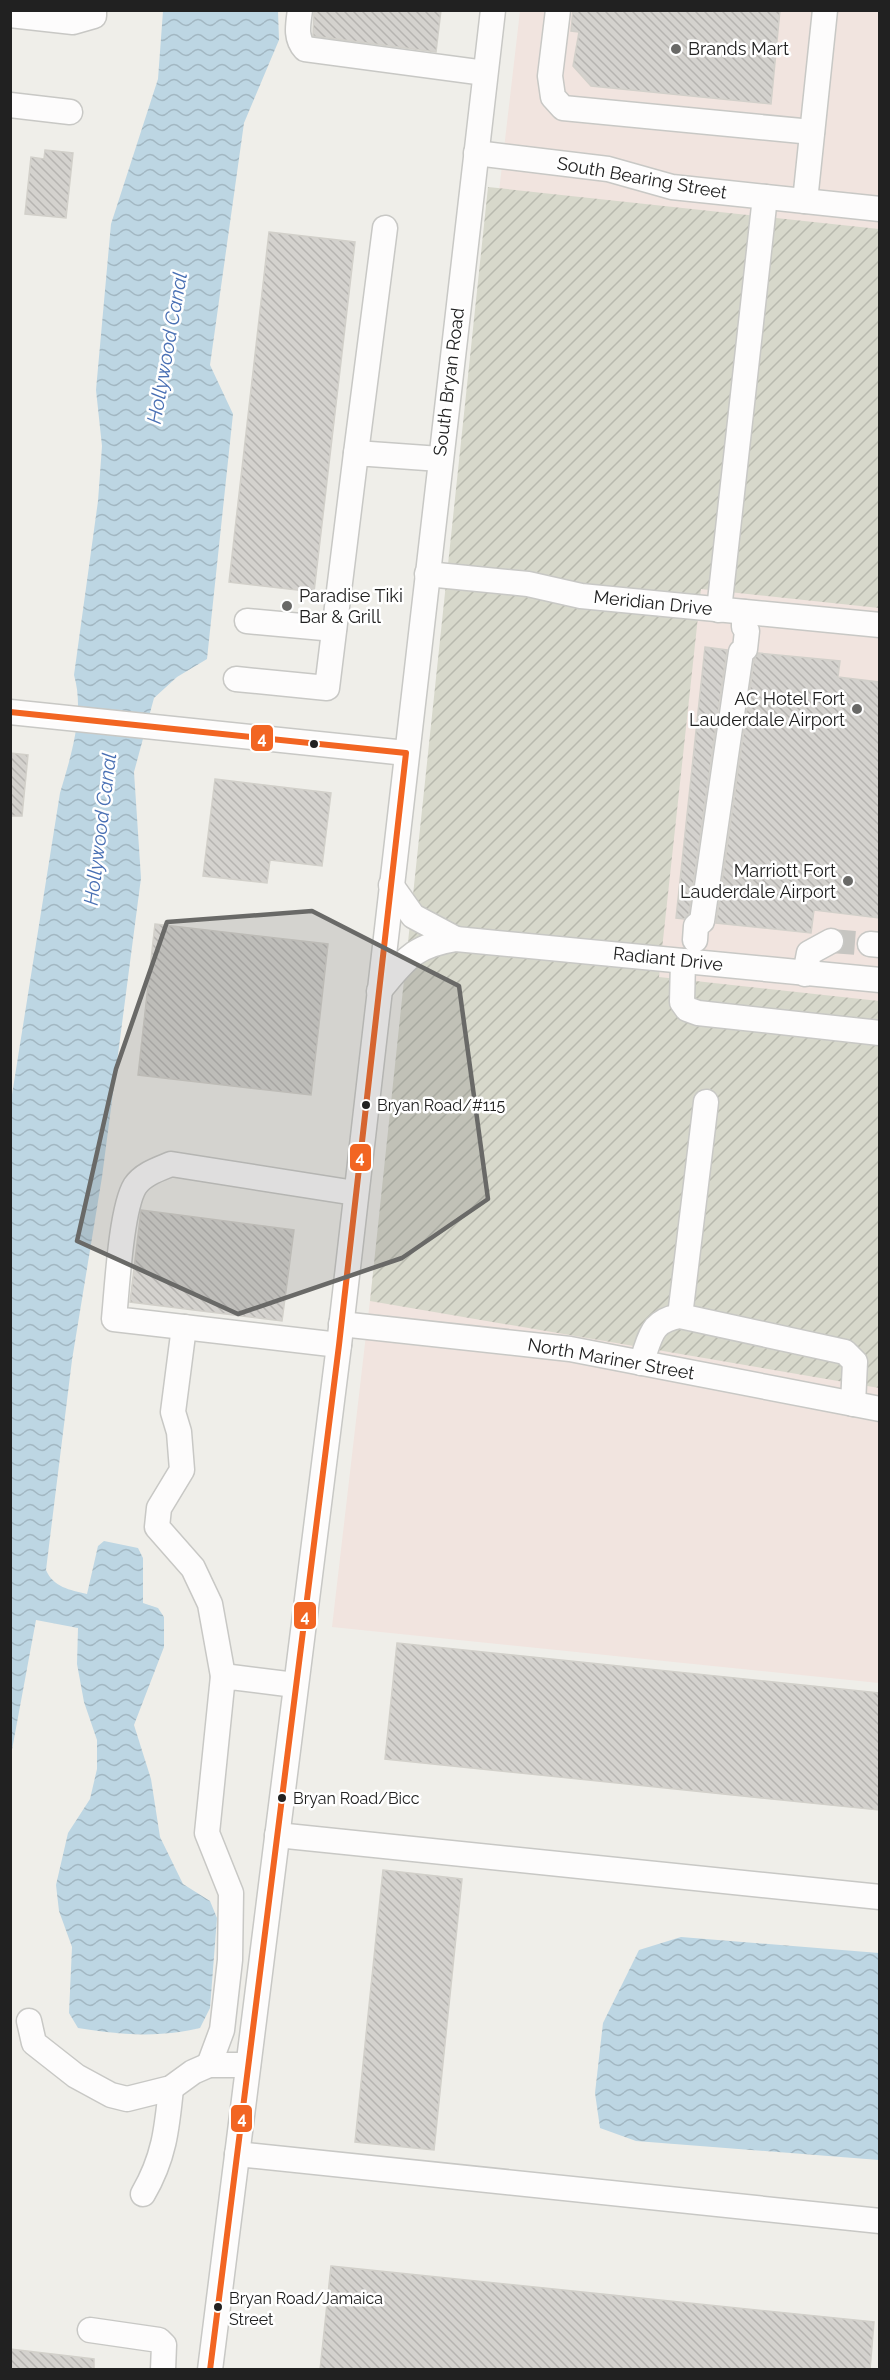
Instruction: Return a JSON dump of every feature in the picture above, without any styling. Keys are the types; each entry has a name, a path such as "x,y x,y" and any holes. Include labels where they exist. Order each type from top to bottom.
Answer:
{"street":[{"path":"10,15 73,22 94,16 94,10"},
{"path":"300,10 297,29 299,43 305,49 485,74"},
{"name":"South Bryan Road","path":"210,2370 340,1334 493,10"},
{"path":"558,10 550,76 553,97 563,108 812,132"},
{"path":"806,201 825,10"},
{"path":"10,105 70,112"},
{"name":"South Bearing Street","path":"476,153 608,170 672,187 879,209"},
{"path":"719,610 765,197"},
{"path":"236,679 327,688 385,228"},
{"path":"356,453 440,459"},
{"name":"Meridian Drive","path":"427,574 528,584 581,596 719,610 744,620 879,626"},
{"path":"744,620 739,630 736,647 741,652 696,946 682,1002 687,1009 698,1013 879,1033"},
{"path":"247,621 334,629"},
{"path":"10,712 406,753"},
{"name":"Radiant Drive","path":"391,885 413,916 456,939"},
{"name":"Radiant Drive","path":"379,991 418,949 431,943 456,939 696,946 805,974 879,980"},
{"path":"805,974 809,953 831,941"},
{"path":"680,1316 706,1102"},
{"name":"North Mariner Street","path":"355,1192 171,1164 150,1172 135,1185 125,1221 114,1319 184,1327 340,1334 570,1350 879,1409"},
{"path":"641,1363 656,1327 663,1319 680,1316 845,1352 855,1362 853,1404"},
{"path":"184,1327 173,1412 179,1432 182,1470 159,1508 157,1527 193,1568 210,1604 223,1676 207,1833 231,1893 230,1960 222,2030 208,2065"},
{"path":"223,1676 295,1685"},
{"path":"277,1835 879,1897"},
{"path":"29,2021 34,2043 76,2076 111,2095 127,2099 171,2088 193,2072 208,2065 248,2065"},
{"path":"143,2194 157,2169 167,2128 171,2088"},
{"path":"237,2154 879,2221"},
{"path":"90,2330 159,2340 164,2345 163,2370"}],"highlighted area":[{"path":"312,911 459,986 488,1199 402,1258 238,1314 77,1241 116,1069 167,922"}],"shaded area":[{"path":"520,11 879,11 879,1683 332,1627"},
{"path":"488,187 879,229 879,608 701,589 659,977 879,1001 879,1388 370,1301"}],"water":[{"name":"Hollywood Canal","path":"163,11 278,11 279,40 244,123 210,365 233,414 207,659 177,677 154,698 134,772 141,878 102,1177 72,1360 46,1570 58,1584 87,1594 98,1546 104,1541 138,1548 143,1558 143,1603 158,1608 164,1617 164,1647 134,1725 151,1779 160,1837 183,1884 210,1901 217,1918 210,2008 200,2028 169,2033 139,2034 78,2028 69,2013 72,1947 59,1911 56,1885 68,1833 90,1799 97,1769 97,1740 84,1702 77,1664 78,1628 36,1620 11,1755 11,1101 60,793 72,749 77,719 77,689 74,675 98,501 102,446 96,390 111,224 158,79"},
{"path":"681,1937 879,1953 879,2160 636,2141 600,2128 595,2093 603,2023 639,1950"}],"building":[{"path":"314,10 441,10 436,52 313,36"},
{"name":"Brands Mart","path":"573,10 780,10 771,104 591,86 573,66 579,32 571,31"},
{"path":"45,150 73,153 66,218 25,214 31,157 44,159"},
{"path":"269,232 355,242 314,592 229,582"},
{"path":"705,647 727,650 689,914 684,919 676,918"},
{"path":"758,653 840,661 838,677 879,682 879,918 814,910 811,933 716,923 754,660"},
{"path":"10,753 28,755 22,816 10,816"},
{"path":"215,779 331,793 322,866 270,860 267,883 203,876"},
{"path":"155,924 328,944 311,1095 138,1075"},
{"path":"141,1210 294,1230 282,1321 130,1302"},
{"path":"397,1643 879,1693 879,1810 385,1759"},
{"path":"383,1870 462,1879 434,2150 355,2142"},
{"path":"331,2266 874,2322 870,2370 320,2370"},
{"path":"10,2349 94,2359 94,2370 10,2370"}],"tunnel":[{"path":"831,941 870,944"}],"transit line":[{"name":"4","path":"10,712 406,753 339,1345 210,2370"}],"place":[{"name":"Brands Mart","path":"676,49"},
{"name":"Paradise Tiki Bar & Grill","path":"287,606"},
{"name":"AC Hotel Fort Lauderdale Airport","path":"857,709"},
{"name":"Marriott Fort Lauderdale Airport","path":"848,881"},
{"name":"Bryan Road/#115","path":"366,1105"},
{"name":"Bryan Road/Bicc","path":"282,1798"},
{"name":"Bryan Road/Jamaica Street","path":"218,2307"}]}
